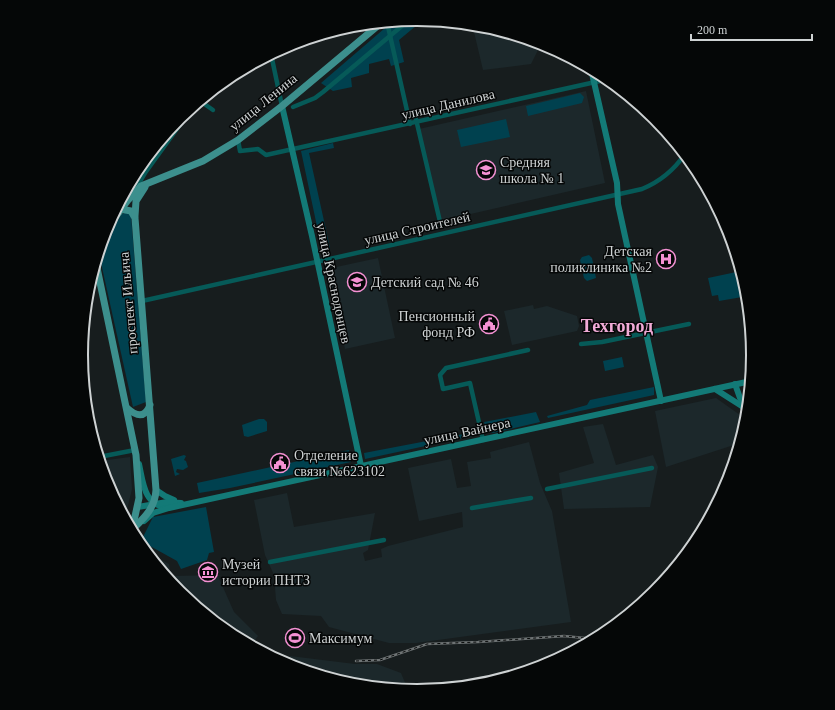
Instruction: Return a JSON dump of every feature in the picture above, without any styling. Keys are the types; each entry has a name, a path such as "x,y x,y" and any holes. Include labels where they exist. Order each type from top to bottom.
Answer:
{"main road":[{"name":"улица Ленина","path":"126,202 133,194 150,181 203,161 238,140 282,106 374,29"},
{"path":"593,77 617,183 618,204 661,400"},
{"name":"улица Краснодонцев","path":"282,106 318,262 360,466"},
{"path":"135,218 136,201 150,181"},
{"path":"122,209 131,211 135,218"},
{"name":"проспект Ильича","path":"135,218 156,490 154,504 148,515 137,526"},
{"name":"проспект Ильича","path":"99,276 136,452 147,495 154,504"},
{"name":"улица Вайнера","path":"137,526 154,514 185,504 746,382"},
{"path":"735,384 743,403"},
{"path":"715,389 742,406"},
{"path":"127,408 134,414 140,416 144,414 150,405"},
{"name":"проспект Ильича","path":"134,521 140,498 136,452"},
{"path":"156,490 164,496 185,504"},
{"name":"улица Вайнера","path":"138,507 167,502 185,504"},
{"path":"154,504 169,508"}],"street":[{"path":"293,107 316,98 401,27"},
{"path":"389,28 400,72 410,124"},
{"path":"272,60 282,106"},
{"name":"улица Данилова","path":"238,140 240,151 258,149 266,155 601,81"},
{"path":"205,104 213,110"},
{"path":"415,115 440,234"},
{"path":"416,123 441,226"},
{"name":"улица Ленина","path":"133,194 145,173 168,141"},
{"name":"улица Строителей","path":"142,302 653,185 670,171 681,158"},
{"path":"581,344 602,342 689,324"},
{"path":"483,440 470,383 443,389 440,376 446,368 528,350"},
{"path":"105,456 136,452"},
{"path":"547,489 652,468"},
{"path":"472,508 531,498"},
{"path":"270,562 384,540"}],"shaded area":[{"path":"416,26 399,40 404,62 391,66 389,59 369,64 369,73 351,78 352,87 333,91 321,83 385,28"},
{"path":"473,31 503,37 523,43 538,50 531,64 483,70"},
{"name":"Средняя школа № 1","path":"586,91 605,183 440,221 419,129"},
{"path":"580,93 584,97 582,103 528,116 526,106"},
{"path":"506,119 510,137 461,147 457,130"},
{"path":"333,143 334,148 309,153 330,248 322,250 301,151"},
{"path":"125,213 131,215 146,402 133,407 101,265 117,222 122,214"},
{"path":"589,255 592,258 596,278 587,281 584,278 580,260 582,257"},
{"path":"378,258 395,338 345,349 327,269"},
{"path":"736,272 741,297 719,301 718,295 712,296 708,278"},
{"path":"533,305 534,309 547,306 577,316 579,326 577,331 512,345 504,311"},
{"path":"622,357 624,367 605,371 603,361"},
{"path":"654,387 654,395 548,418 547,416 587,405 590,400"},
{"path":"716,398 741,416 734,445 666,467 655,411"},
{"path":"536,412 540,422 493,433 487,431 484,422"},
{"path":"259,419 264,419 267,422 267,431 248,437 244,436 242,425"},
{"path":"603,424 616,465 653,455 658,467 650,507 564,509 559,473 594,463 583,427"},
{"path":"474,432 472,436 365,459 364,453"},
{"path":"529,442 540,483 552,511 571,622 416,643 389,643 329,627 321,616 282,614 276,600 274,575 265,555 254,500 287,493 294,527 375,513 368,550 363,553 365,561 382,557 381,549 388,546 463,527 462,512 419,521 408,468 451,459 457,488 471,486 467,462 491,458 490,452"},
{"path":"349,450 351,462 230,488 199,493 197,483"},
{"path":"184,455 186,456 184,460 186,461 188,467 183,470 177,469 176,472 180,474 175,476 171,459"},
{"path":"130,457 132,489 127,509 122,501 106,460"},
{"path":"206,507 214,552 209,553 207,560 181,569 177,561 149,546 143,537 153,517"},
{"path":"159,559 169,564 170,572"},
{"path":"222,575 218,576 234,612 258,636 255,641 235,629 217,616 174,576"},
{"path":"290,656 355,664 377,664 401,673 405,683 353,678 312,667 289,658"}],"railway":[{"path":"356,661 380,660 427,644 564,636 585,638"}],"place":[{"name":"Средняя школа № 1","path":"486,170"},
{"name":"Детская поликлиника №2","path":"666,259"},
{"name":"Детский сад № 46","path":"357,282"},
{"name":"Пенсионный фонд РФ","path":"489,324"},
{"name":"Отделение связи №623102","path":"280,463"},
{"name":"Музей истории ПНТЗ","path":"208,572"},
{"name":"Максимум","path":"295,638"}],"district":[{"name":"Техгород","path":"617,326"}]}
